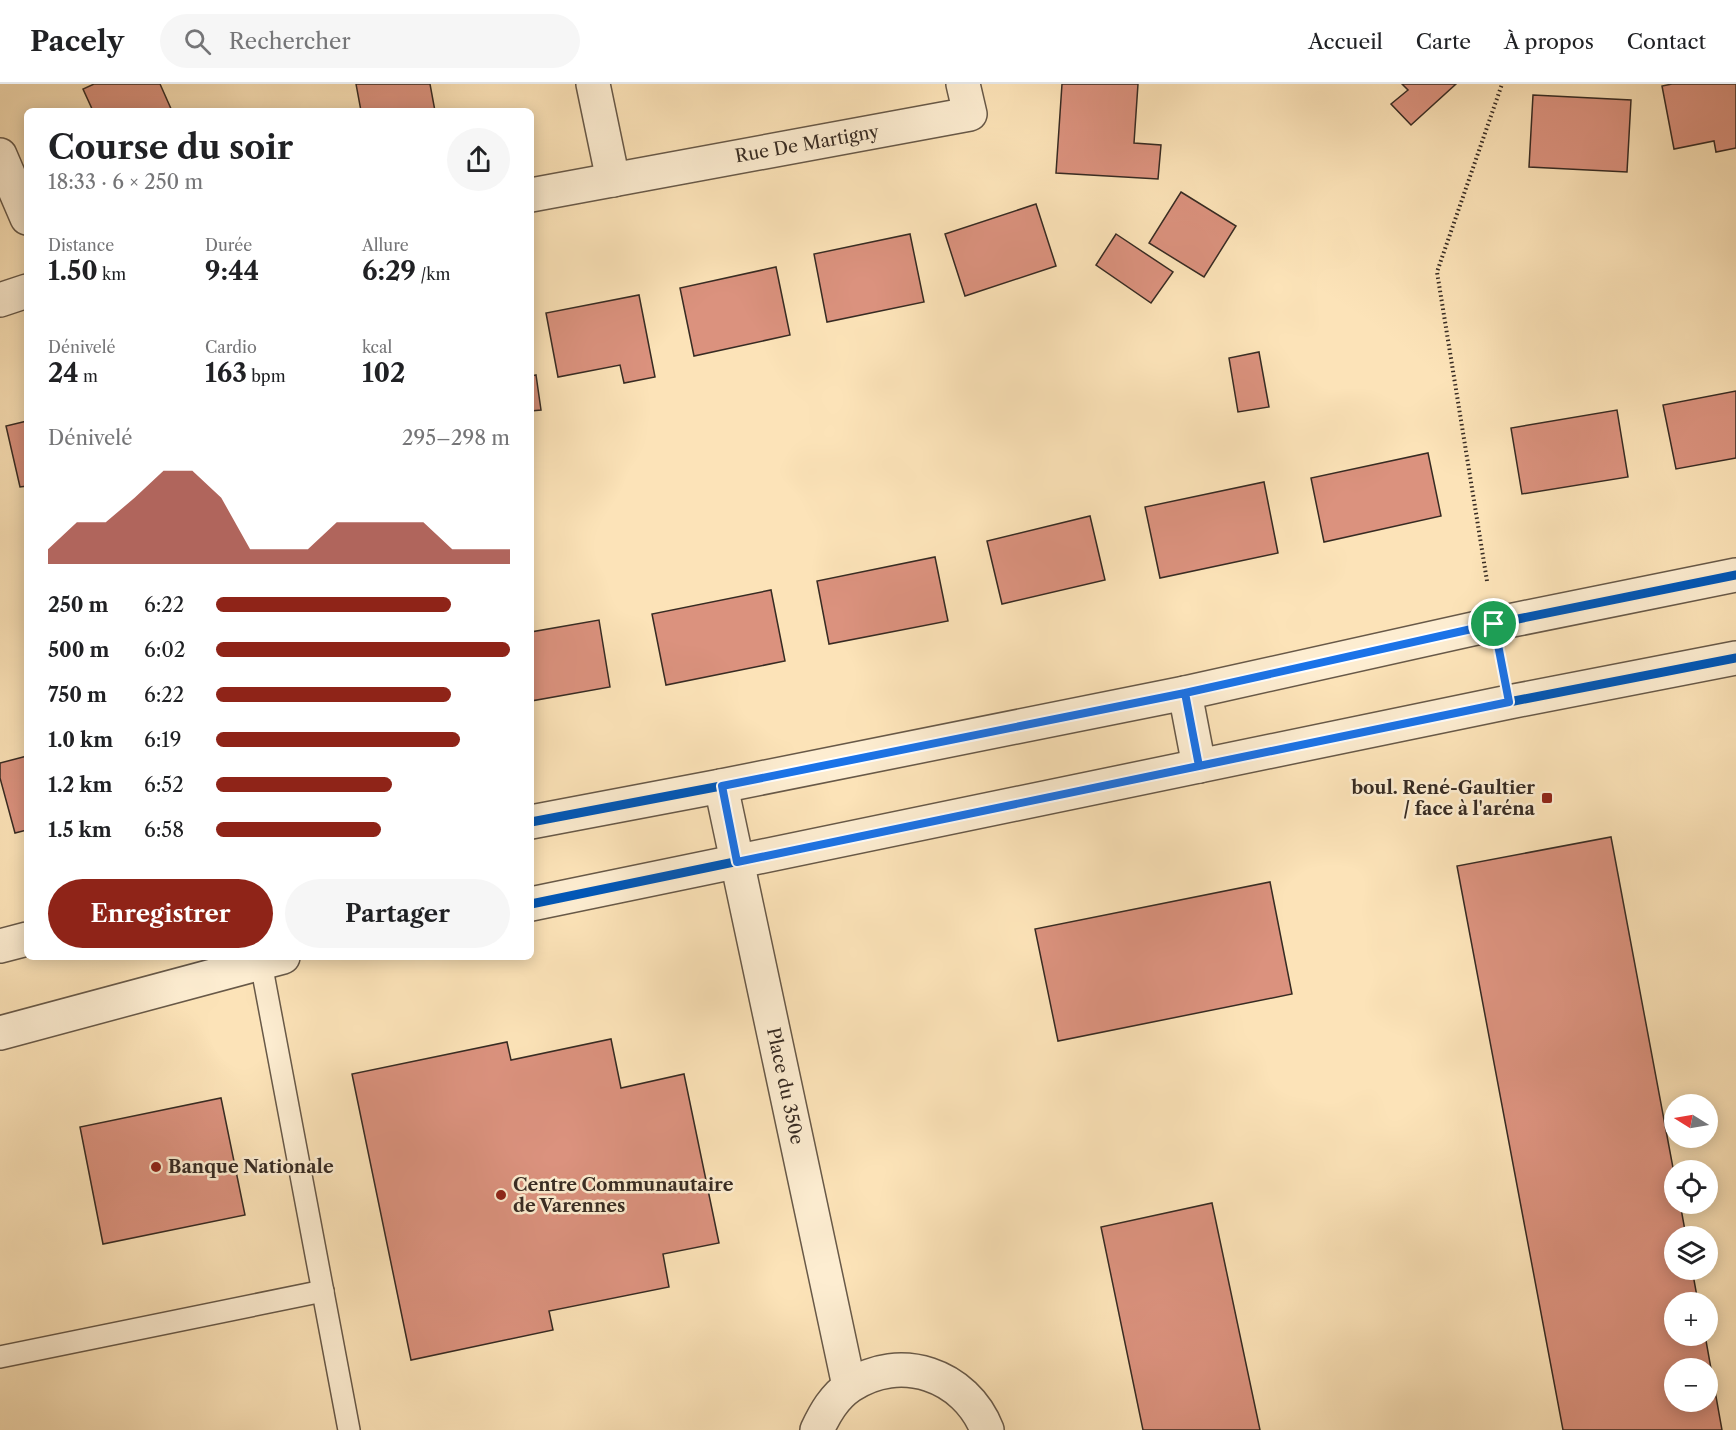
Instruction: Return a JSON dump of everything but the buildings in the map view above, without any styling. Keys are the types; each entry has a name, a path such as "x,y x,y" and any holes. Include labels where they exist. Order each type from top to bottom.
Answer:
{"street":[{"path":"593,84 614,180"},
{"name":"Rue De Martigny","path":"534,194 970,114 963,84"},
{"path":"0,155 24,211"},
{"path":"0,300 24,292"},
{"path":"534,821 1185,693 1494,624 1736,575"},
{"path":"534,903 1736,658"},
{"path":"1185,693 1199,766"},
{"name":"Place du 350e","path":"722,786 849,1386"},
{"path":"0,946 24,940"},
{"path":"0,1033 264,960"},
{"path":"818,1430 828,1407 849,1386 876,1373 907,1370 936,1376 962,1392 981,1415 987,1430"}],"lane":[{"path":"268,960 323,1291 349,1430"},
{"path":"0,1357 323,1291"}],"path":[{"path":"1494,624 1437,272 1502,84"}],"cycle path":[{"path":"534,821 1185,693 1513,620 1736,575"},
{"path":"534,903 1509,702 1736,658"}],"place":[{"name":"boul. René-Gaultier / face à l'aréna","path":"1547,798"},
{"name":"Banque Nationale","path":"156,1167"},
{"name":"Centre Communautaire de Varennes","path":"501,1195"}],"route":[{"path":"1494,624 1185,693 1199,766 737,862 722,786 1185,693 1199,766 1509,702 1494,624"}]}
